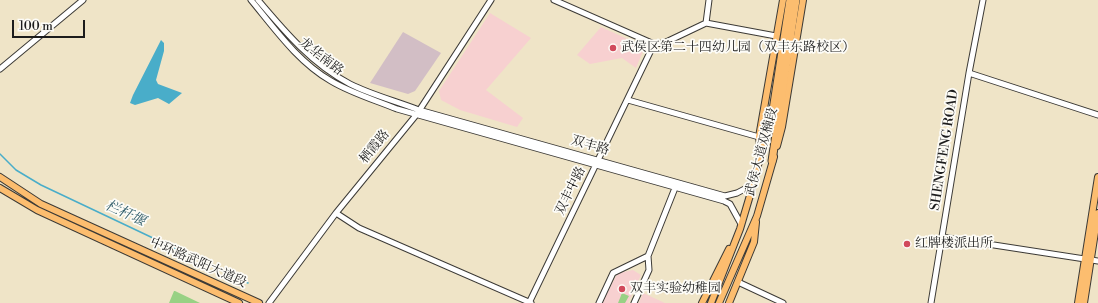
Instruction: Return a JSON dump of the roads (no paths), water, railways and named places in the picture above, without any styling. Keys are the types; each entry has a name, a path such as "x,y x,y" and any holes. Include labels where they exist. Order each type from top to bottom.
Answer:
{"highway":[{"path":"772,161 776,111 790,0"},
{"path":"761,154 776,111 796,0"}],"main road":[{"name":"武侯大道双楠段","path":"710,303 720,282 741,226 754,184 761,154 759,137 783,0"},
{"name":"武侯大道双楠段","path":"719,303 757,216 782,127 803,0"},
{"name":"中环路武阳大道段","path":"0,177 41,204 259,303"},
{"path":"1084,303 1098,177"},
{"name":"中环路武阳大道段","path":"0,188 37,210 239,303"},
{"path":"1078,303 1098,213"},
{"path":"729,303 754,242 757,216"},
{"path":"702,303 741,226"}],"street":[{"path":"0,69 83,0"},
{"name":"龙华南路","path":"251,0 290,47 330,81 350,91 396,109 418,112"},
{"name":"龙华南路","path":"258,0 289,37 321,66 350,84 418,112"},
{"name":"栖霞路","path":"269,303 336,213 418,112 490,0"},
{"path":"554,0 654,44 664,43 706,23 776,36"},
{"path":"706,23 709,0"},
{"name":"SHENGFENG ROAD","path":"932,303 969,73 983,0"},
{"name":"双丰中路","path":"530,303 654,44"},
{"path":"969,73 1098,115"},
{"path":"628,100 759,137"},
{"name":"双丰路","path":"418,112 599,159 725,196 738,193 754,184"},
{"name":"双丰路","path":"418,112 675,188 724,200 730,204 741,226"},
{"path":"634,303 649,270 648,256 675,188"},
{"path":"336,213 359,228 530,303"},
{"path":"942,237 1098,261"},
{"path":"599,303 614,273 648,256"},
{"path":"738,282 783,303"}],"water":[{"path":"161,40 164,43 164,51 156,80 158,84 182,93 169,104 158,98 135,105 130,103 133,95"}],"waterway":[{"name":"栏杆堰","path":"0,154 16,170 41,185 248,283"}],"place":[{"name":"武侯区第二十四幼儿园（双丰东路校区）","path":"613,48"},
{"name":"红牌楼派出所","path":"907,244"},
{"name":"双丰实验幼稚园","path":"622,289"}]}
